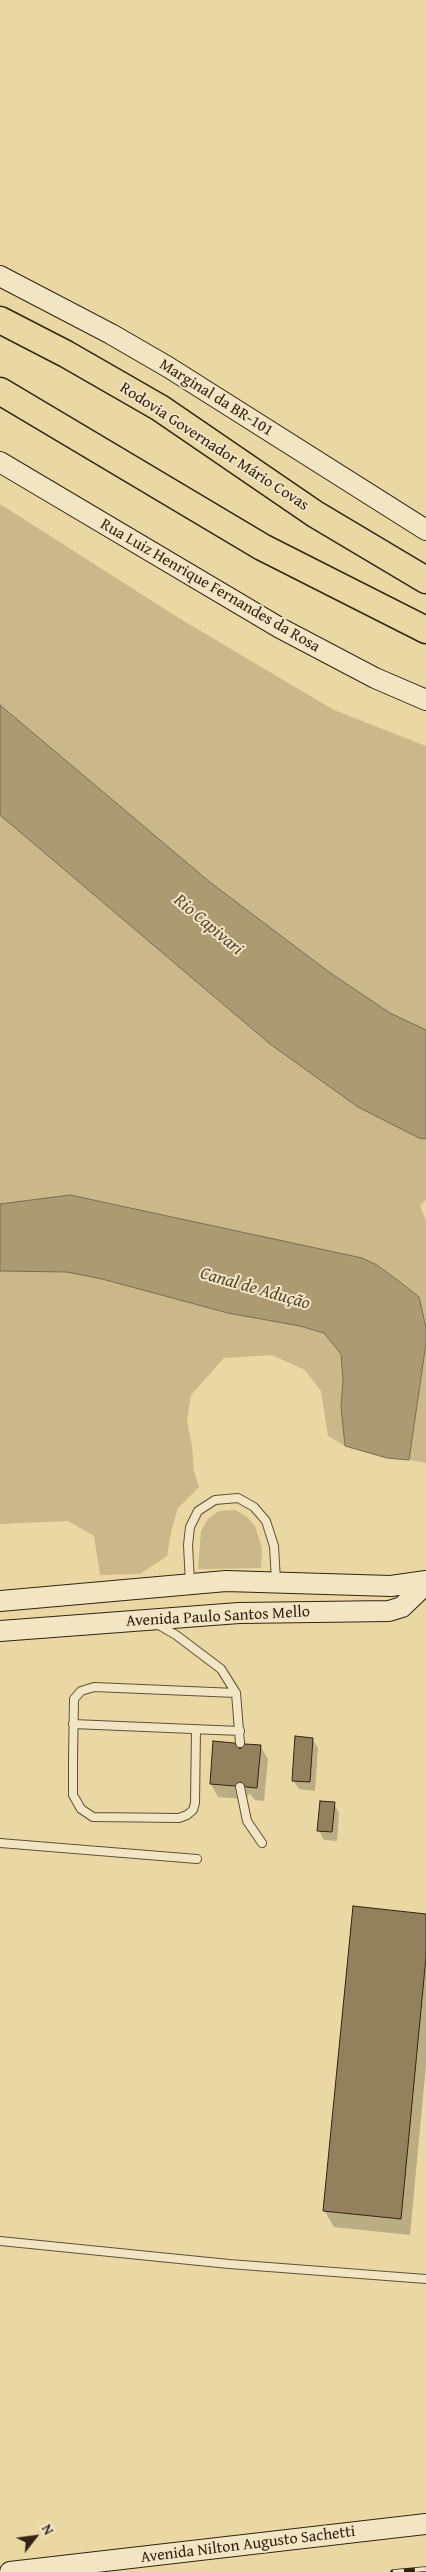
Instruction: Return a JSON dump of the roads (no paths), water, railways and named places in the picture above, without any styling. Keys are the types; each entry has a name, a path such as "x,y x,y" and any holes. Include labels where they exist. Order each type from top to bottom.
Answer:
{"highway":[{"name":"Rodovia Governador Mário Covas","path":"0,320 66,354 160,408 315,514 426,580"},
{"path":"0,391 262,546 426,630"}],"main road":[{"name":"Marginal da BR-101","path":"0,276 47,299 144,353 426,530"},
{"name":"Rua Luiz Henrique Fernandes da Rosa","path":"0,462 280,628 375,678 426,700"},
{"name":"Avenida Paulo Santos Mello","path":"0,1601 190,1584 276,1581 390,1586 426,1582"},
{"path":"276,1581 277,1613"},
{"name":"Avenida Paulo Santos Mello","path":"0,1631 232,1613 390,1612 402,1607 426,1582"},
{"path":"129,1621 124,1615 122,1602 136,1588 150,1592 154,1606 149,1620"},
{"name":"Avenida Nilton Augusto Sachetti","path":"10,2572 426,2524"}],"lane":[{"path":"190,1584 188,1545 190,1528 198,1510 215,1500 238,1498 254,1507 266,1521 274,1546 276,1581"},
{"path":"149,1620 176,1635 220,1669 236,1693 240,1743"},
{"path":"196,1730 195,1803 193,1810 186,1815 179,1818 93,1817 81,1809 73,1795 73,1724 74,1699 81,1691 94,1687 236,1693"},
{"path":"73,1724 240,1731"},
{"path":"240,1787 247,1821 262,1843"},
{"path":"0,1843 197,1859"},
{"path":"0,2241 229,2264 426,2280"}],"water":[{"name":"Rio Capivari","path":"0,705 211,883 329,972 390,1013 426,1030 426,1139 419,1138 358,1107 270,1044 0,815"},
{"name":"Canal de Adução","path":"70,1195 362,1258 377,1265 396,1279 419,1297 426,1328 426,1343 409,1460 387,1458 345,1446 341,1407 343,1380 341,1354 324,1333 300,1326 228,1313 102,1279 67,1272 0,1271 0,1204"}],"railway":[{"path":"393,2572 426,2569"}]}
